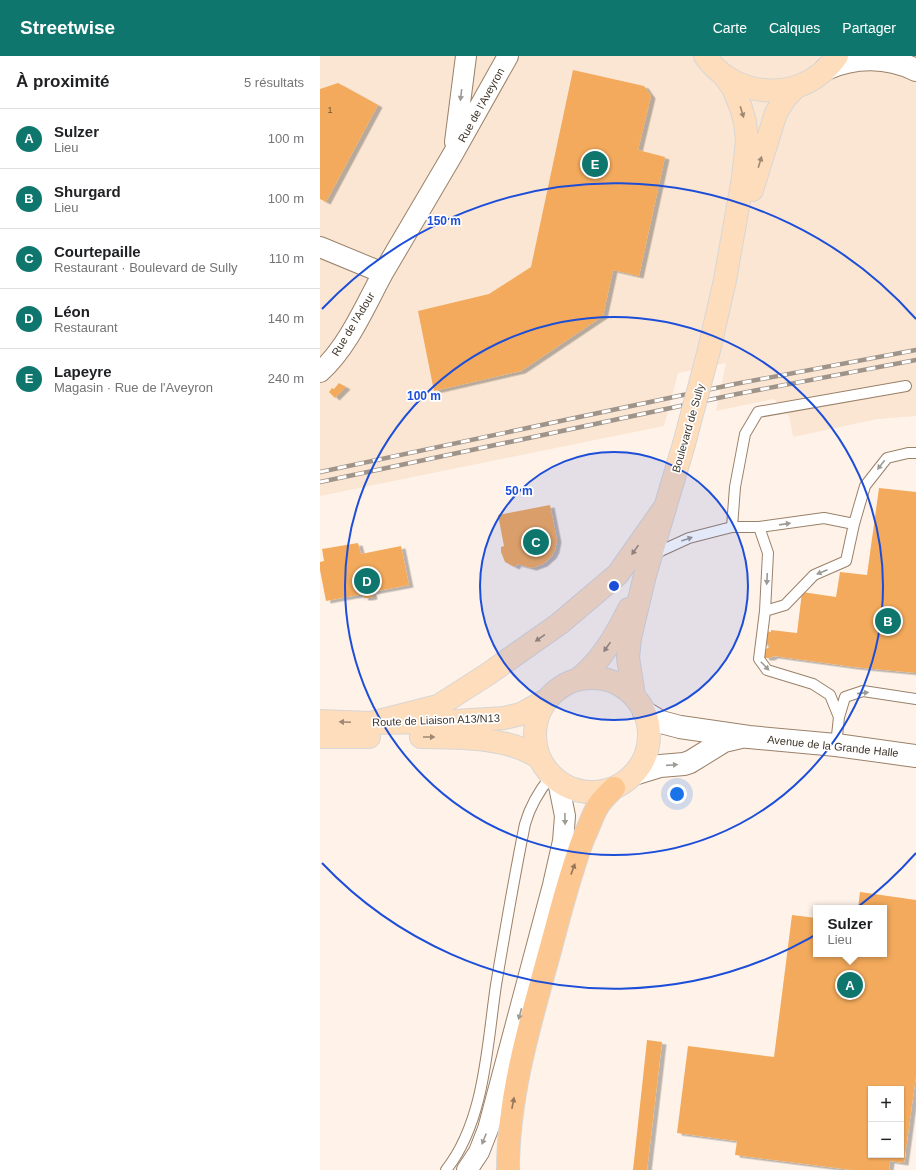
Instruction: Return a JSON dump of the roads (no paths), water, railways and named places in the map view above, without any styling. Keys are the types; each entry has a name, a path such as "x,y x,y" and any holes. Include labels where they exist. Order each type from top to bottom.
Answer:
{"highway":[{"path":"508,1170 508,1148 512,1110 540,986 560,910 571,874 592,818 601,802 614,788"}],"main road":[{"path":"705,56 725,77 733,88 745,122 747,141 743,178 725,280"},
{"path":"725,77 743,86 756,90 776,91 796,87 812,79 831,62"},
{"path":"725,280 766,141 776,113 786,97 796,87"},
{"name":"Boulevard de Sully","path":"645,576 684,444 709,350 725,280"},
{"path":"371,723 438,706 488,674 559,624 618,574 665,507"},
{"path":"645,576 633,622 628,650 629,667 639,704 648,723 649,741 644,759 634,774 625,782 614,788 601,791 582,792 569,788 555,778 539,758 535,744 535,731 540,711 548,699 558,689 577,680 593,666 609,644 626,616 645,576"},
{"path":"577,680 592,678 608,680 622,687 639,704"},
{"name":"Route de Liaison A13/N13","path":"320,721 371,723 439,722 504,718 521,714 548,699"},
{"name":"Route de Liaison A13/N13","path":"320,737 471,738 502,743 527,750 539,758"}],"street":[{"name":"Rue de l'Aveyron","path":"453,154 466,56"},
{"name":"Rue de l'Aveyron","path":"383,273 453,154 508,56"},
{"path":"831,62 863,58 891,60 916,70"},
{"path":"320,247 383,273"},
{"name":"Rue de l'Adour","path":"320,372 327,366 348,337 383,273"},
{"path":"639,704 661,722 671,725 749,737"},
{"path":"634,774 660,766 684,764 690,762 724,741 734,738 749,737"},
{"name":"Avenue de la Grande Halle","path":"749,737 836,745 916,756"},
{"path":"468,1170 479,1152 488,1129 553,885 565,826 564,805 555,778"}],"lane":[{"path":"732,527 736,487 745,434 758,412 906,386"},
{"path":"765,611 785,605 814,575 846,561 854,524 865,486 887,458 908,453 916,453"},
{"path":"652,555 689,538 732,527 759,527 824,518 854,524"},
{"path":"759,527 768,553 765,611 758,659 767,670 813,684 830,695 839,717"},
{"path":"836,745 839,717 845,698 862,691 916,699"},
{"path":"446,1170 460,1151 473,1119 485,1059 496,984 529,809 534,801 555,778"}],"railway":[{"path":"320,472 735,384 916,350"},
{"path":"320,482 737,394 916,360"}],"place":[{"name":"Lapeyre","path":"595,164"},
{"name":"Courtepaille","path":"536,542"},
{"name":"Léon","path":"367,581"},
{"name":"Shurgard","path":"888,621"},
{"name":"Sulzer","path":"850,985"}]}
